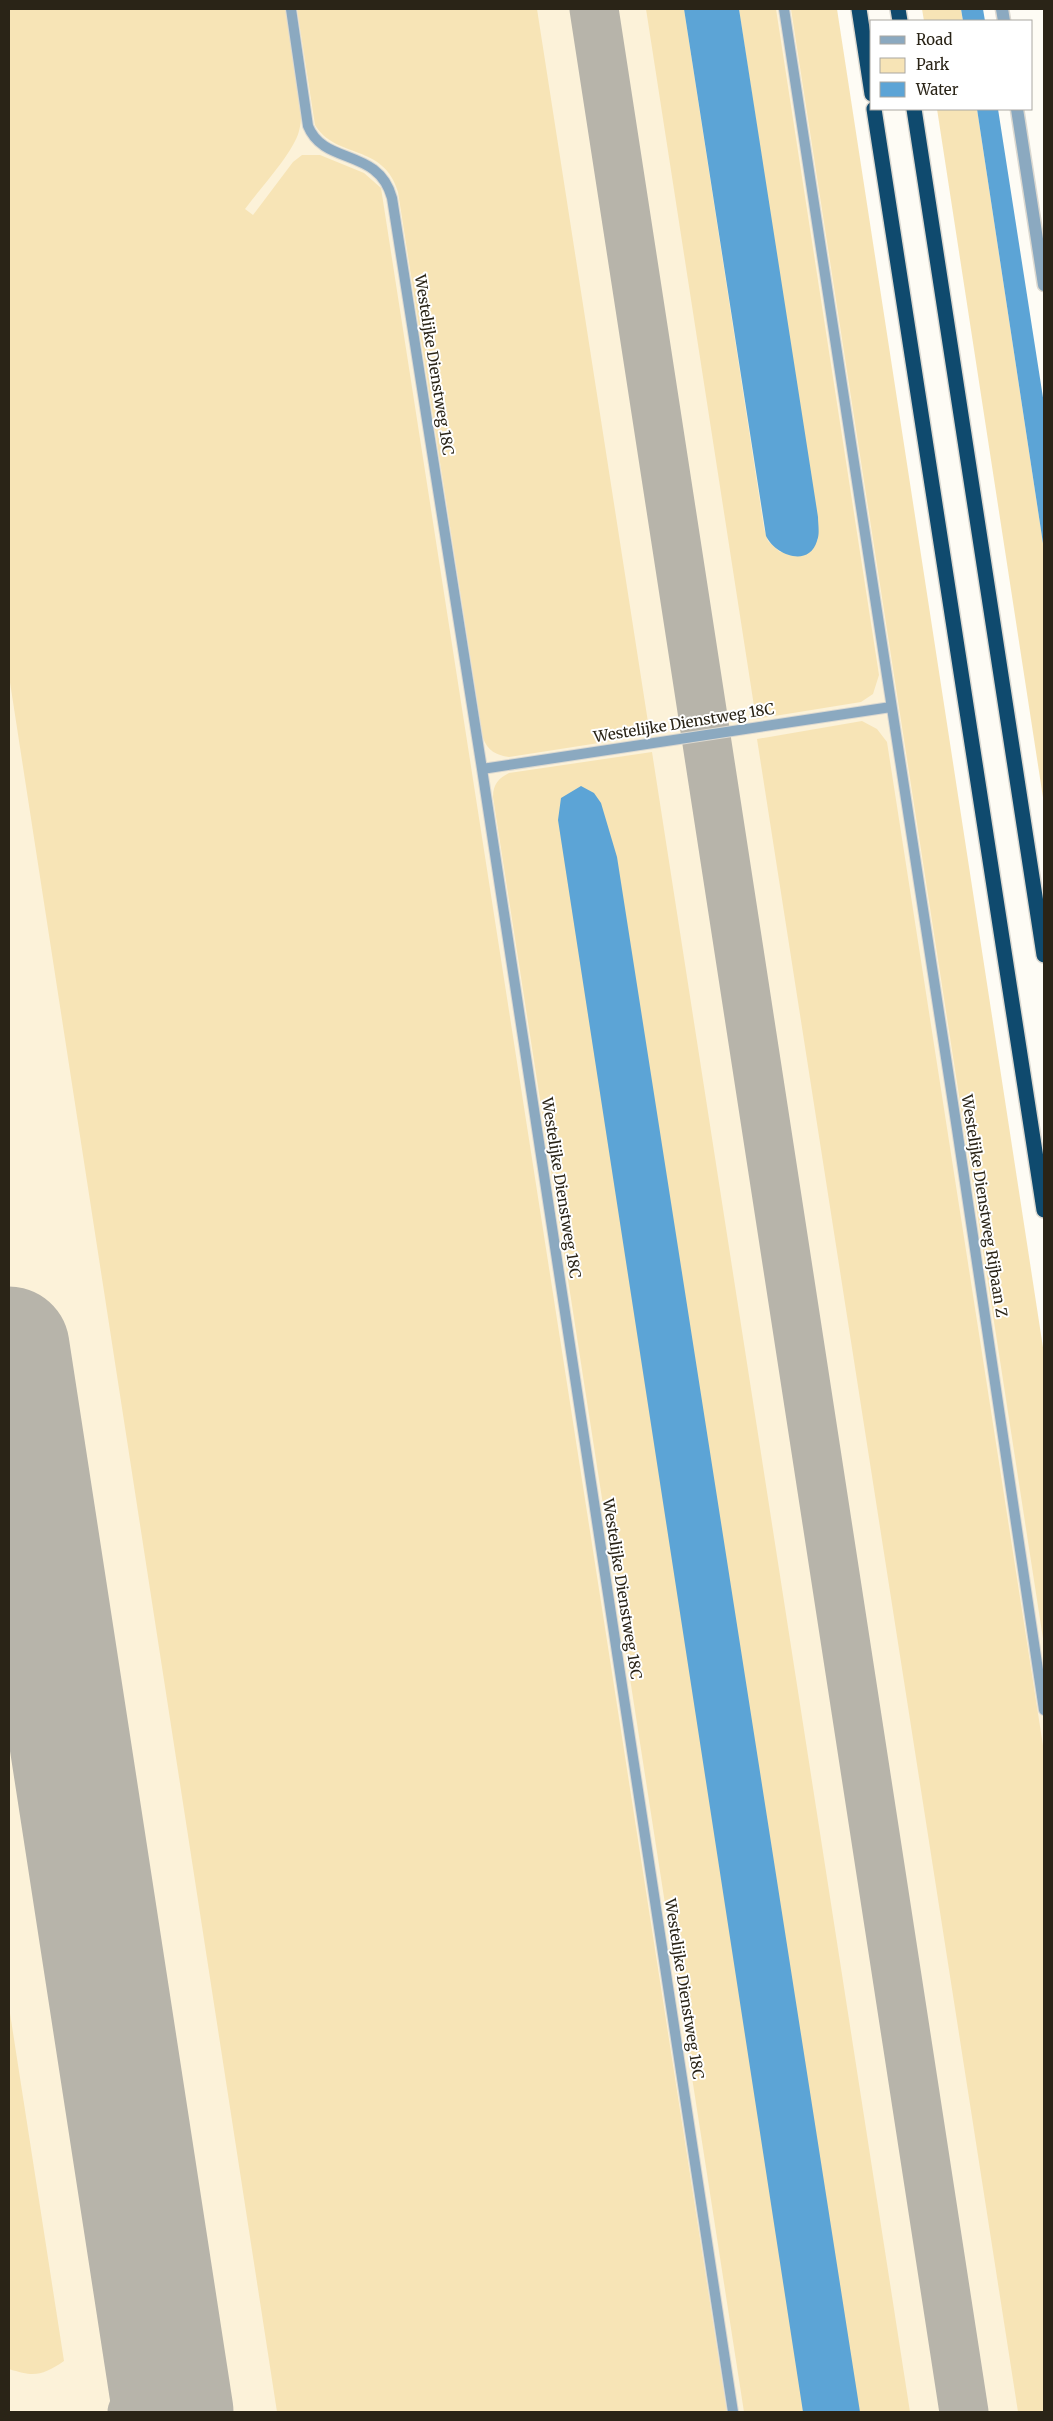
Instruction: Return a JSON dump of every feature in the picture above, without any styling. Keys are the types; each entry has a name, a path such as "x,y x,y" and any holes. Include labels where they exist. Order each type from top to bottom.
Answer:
{"highway":[{"path":"859,9 870,81"},
{"path":"874,110 1044,1210"},
{"path":"914,110 1044,955"}],"street":[{"path":"1017,110 1044,286"}],"lane":[{"name":"Westelijke Dienstweg 18C","path":"291,9 308,126 312,136 319,144 371,167 382,176 392,198 482,769 733,2412"},
{"name":"Westelijke Dienstweg Rijbaan Z","path":"784,9 1044,1710"},
{"name":"Westelijke Dienstweg 18C","path":"482,769 891,707"}],"shaded area":[{"path":"9,9 796,9 1044,1617 1044,2412 9,2412"}],"green space":[{"path":"9,9 288,9 300,88 301,119 299,131 296,140 283,160 245,209 253,215 293,162 302,155 320,155 364,173 381,188 727,2412 277,2412 9,676"},
{"path":"297,9 537,9 650,735 509,757 493,752 483,738 398,192 391,176 382,166 371,158 334,143 324,136 315,125"},
{"path":"646,9 684,9 764,528 768,541 780,552 818,540 818,531 739,9 776,9 879,675 873,694 861,702 756,719"},
{"path":"791,9 837,9 1044,1354 1044,1645"},
{"path":"922,9 961,9 963,20 924,20"},
{"path":"937,110 977,110 1044,550 1044,804"},
{"path":"862,721 877,729 887,742 1044,1752 1044,2412 1018,2412 757,739"},
{"path":"652,752 910,2412 744,2412 493,797 497,782 509,773"},
{"path":"9,2007 64,2361 50,2370 38,2374 9,2369"}],"water":[{"path":"684,9 739,9 818,517 819,532 817,541 813,549 807,554 800,556 792,556 777,549 766,536"},
{"path":"961,9 983,9 985,20 963,20"},
{"path":"977,110 998,110 1044,404 1044,550"},
{"path":"581,786 594,793 601,803 617,857 860,2412 803,2412 558,820 561,798"}],"taxiway":[{"path":"594,9 964,2412"},
{"path":"9,1391 23,1437"},
{"path":"132,2412 147,2387 155,2363 158,2336 157,2307"}],"runway":[{"path":"9,1347 173,2412"}]}
